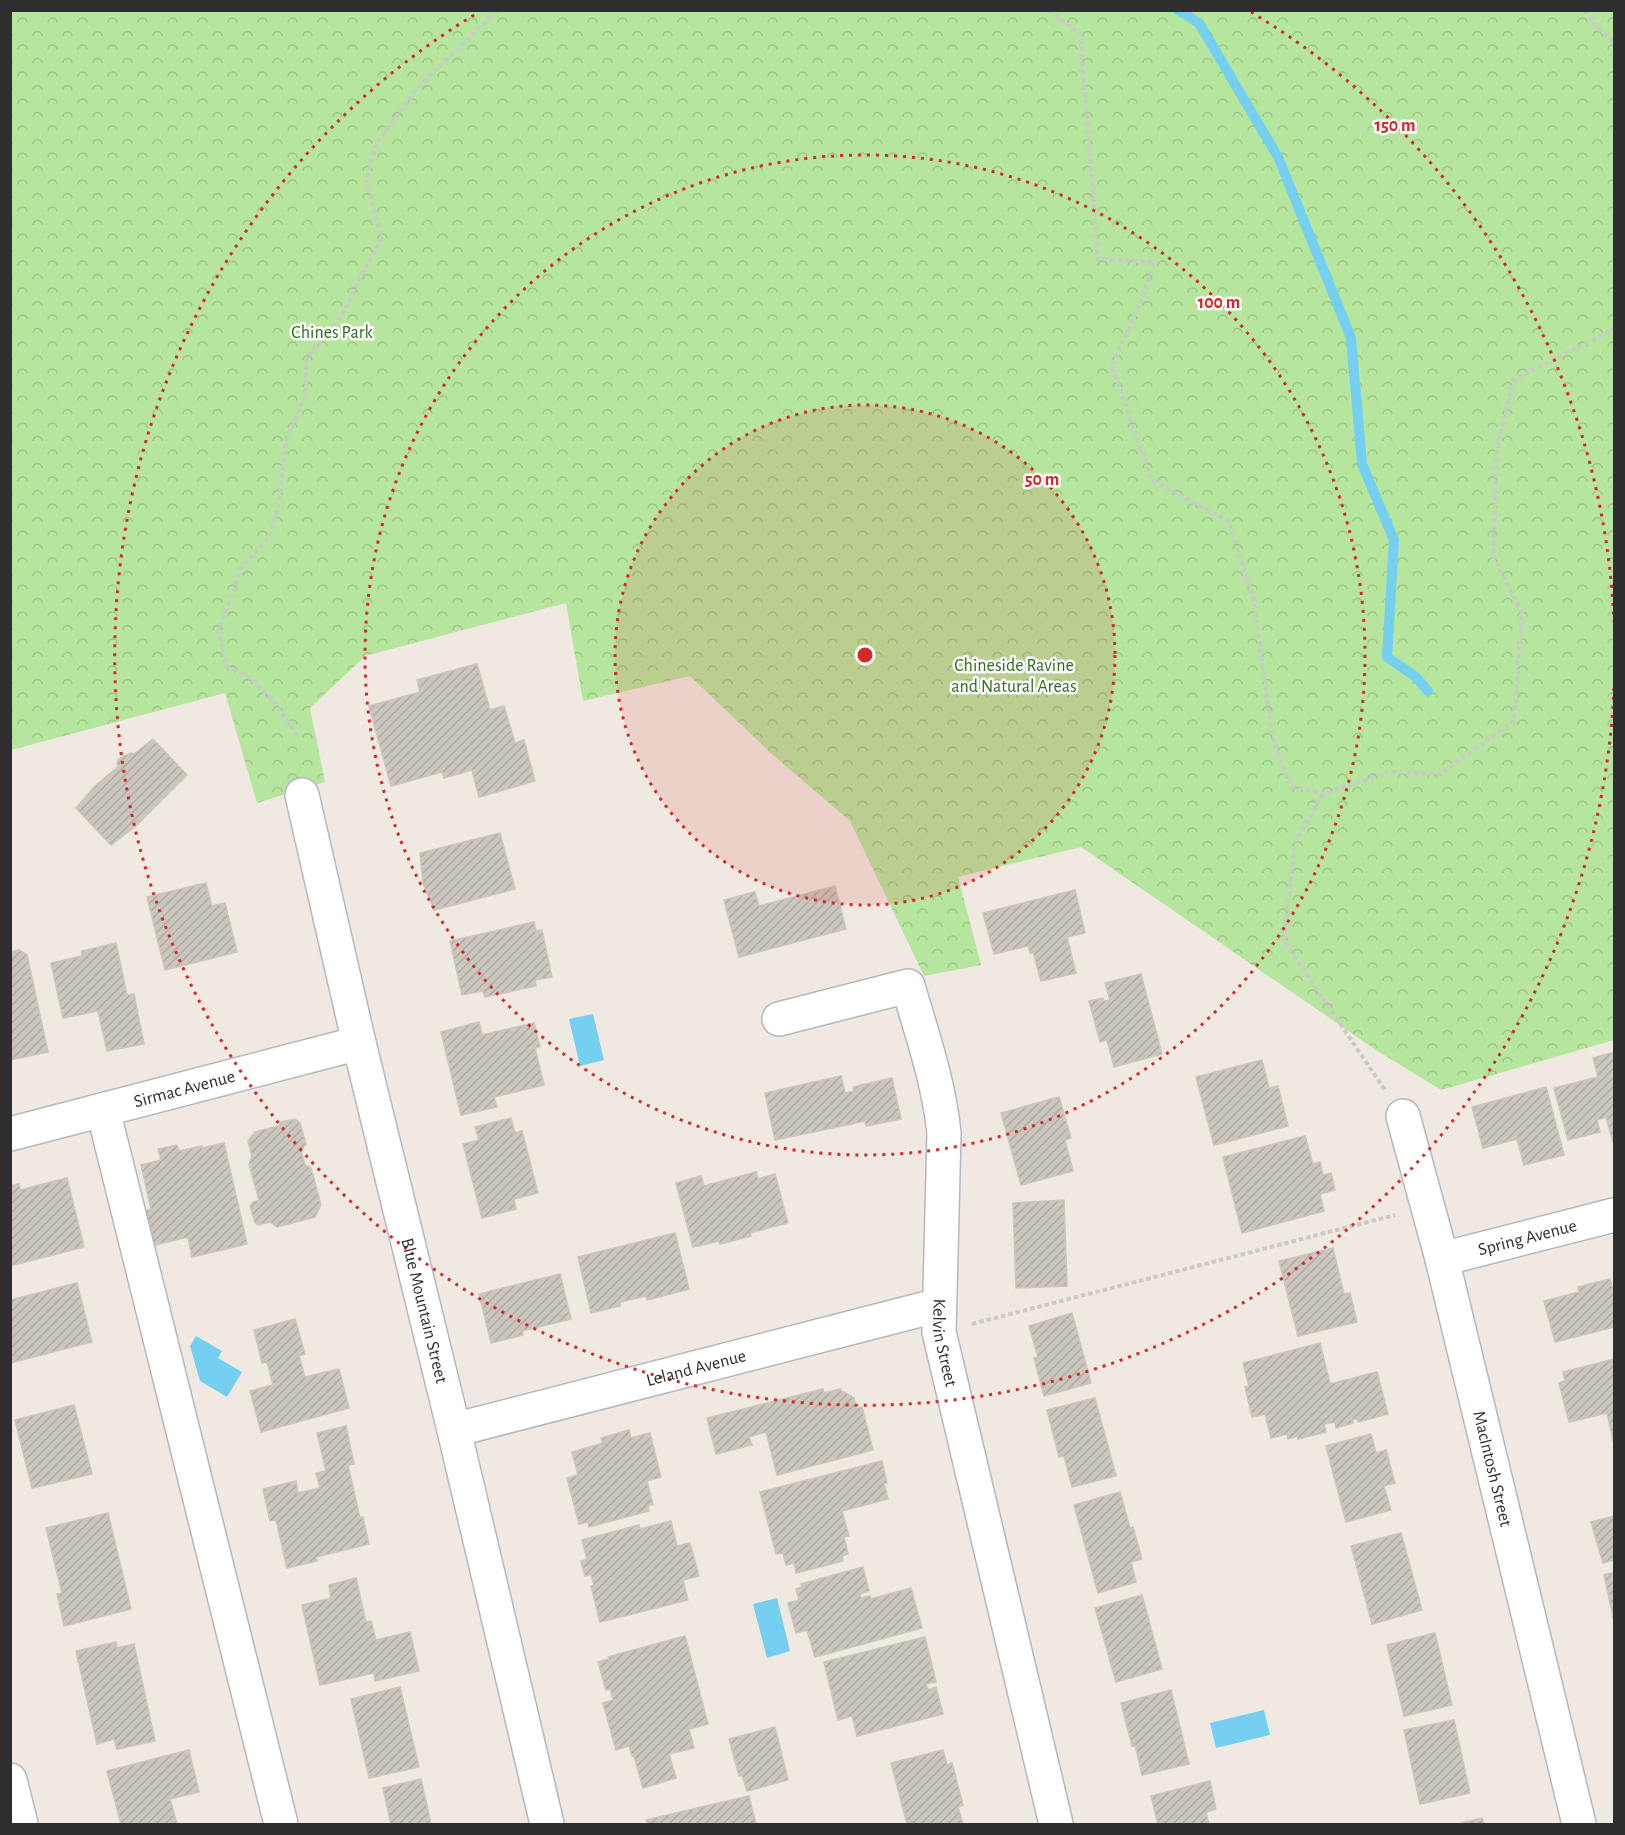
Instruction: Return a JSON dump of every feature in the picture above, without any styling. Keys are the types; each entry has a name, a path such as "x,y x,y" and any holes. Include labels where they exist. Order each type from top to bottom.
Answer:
{"street":[{"name":"Blue Mountain Street","path":"302,795 358,1043 454,1430 547,1824"},
{"name":"Kelvin Street","path":"779,1019 908,986 942,1112 944,1133 939,1318 1056,1824"},
{"name":"Sirmac Avenue","path":"10,1134 358,1043"},
{"path":"103,1110 281,1824"},
{"name":"MacIntosh Street","path":"1403,1116 1442,1259 1578,1824"},
{"name":"Spring Avenue","path":"1442,1259 1614,1215"},
{"name":"Leland Avenue","path":"454,1430 939,1318"},
{"path":"10,1780 21,1824"}],"path":[{"path":"297,736 276,704 250,678 226,665 218,629 234,592 240,569 270,536 279,502 286,439 305,397 307,357 342,315 382,239 366,180 377,142 420,85 498,10"},
{"path":"1049,10 1080,34 1098,259 1154,262 1144,293 1112,366 1152,480 1228,521 1254,601 1272,736 1290,786 1323,794 1389,772 1440,774 1514,722 1522,613 1493,556 1497,449 1513,380 1614,329"},
{"path":"1585,10 1598,28 1614,42"},
{"path":"1323,794 1295,842 1284,941 1403,1116"},
{"path":"939,1318 1428,1207"}],"green space":[{"name":"Chines Park","path":"11,11 1614,11 1614,1040 1441,1090 1376,1050 1081,847 958,877 981,965 924,976 850,821 773,755 690,676 583,701 566,603 365,656 310,708 325,782 257,803 225,693 11,750"}],"water":[{"path":"593,1014 604,1060 580,1066 569,1019"},
{"path":"196,1336 222,1351 218,1358 242,1372 227,1397 200,1381 190,1346"},
{"path":"777,1598 790,1651 767,1658 753,1604"},
{"path":"1264,1710 1270,1735 1216,1748 1210,1723"}],"building":[{"path":"477,664 490,710 504,706 515,743 524,740 535,781 479,797 472,770 444,778 442,772 391,786 369,706 420,692 417,680"},
{"path":"153,739 187,775 136,826 111,845 76,808 95,786 119,766 118,760 131,753 134,754"},
{"path":"500,833 515,889 434,910 423,883 420,853"},
{"path":"206,883 212,906 225,903 237,952 165,970 147,897"},
{"path":"835,886 846,929 739,957 724,900 755,892 759,906"},
{"path":"1075,890 1085,933 1067,937 1076,973 1041,981 1033,952 1030,953 1028,946 994,954 983,913"},
{"path":"534,922 536,931 542,930 552,977 535,980 536,986 485,997 483,991 462,995 450,941"},
{"path":"116,943 127,995 134,994 144,1044 107,1051 98,1011 63,1018 51,963 82,956 82,951"},
{"path":"19,950 27,955 48,1052 10,1060 10,952"},
{"path":"1141,974 1162,1054 1114,1067 1107,1040 1100,1042 1089,1001 1103,998 1104,1001 1110,1000 1105,983"},
{"path":"479,1022 482,1035 534,1023 540,1047 535,1048 544,1085 494,1097 497,1107 461,1115 441,1032"},
{"path":"1614,1052 1614,1142 1606,1117 1597,1120 1600,1132 1568,1140 1554,1088 1598,1077 1593,1058"},
{"path":"1262,1060 1269,1088 1278,1086 1288,1126 1214,1145 1196,1077"},
{"path":"841,1076 845,1093 854,1091 853,1087 892,1078 901,1119 866,1126 865,1121 775,1140 765,1093"},
{"path":"1546,1087 1564,1155 1524,1165 1517,1139 1483,1148 1472,1107"},
{"path":"1059,1097 1071,1138 1065,1140 1073,1171 1021,1185 1001,1113"},
{"path":"511,1118 515,1133 522,1131 538,1193 514,1199 516,1209 482,1218 463,1144 479,1140 475,1127"},
{"path":"295,1119 300,1123 306,1144 301,1151 305,1165 311,1168 321,1205 315,1217 277,1227 270,1222 258,1225 255,1223 250,1206 259,1200 249,1164 252,1156 248,1141 255,1132"},
{"path":"1305,1136 1313,1164 1320,1162 1323,1175 1331,1173 1335,1190 1320,1194 1324,1211 1242,1233 1223,1157"},
{"path":"224,1143 247,1244 192,1257 188,1237 151,1246 143,1212 151,1209 141,1165 161,1160 158,1149 177,1145 179,1151"},
{"path":"756,1172 758,1179 775,1174 788,1223 720,1244 719,1241 693,1247 676,1183 701,1176 704,1186"},
{"path":"67,1178 84,1247 10,1266 10,1186 19,1184 20,1190"},
{"path":"1064,1200 1067,1286 1016,1288 1013,1203"},
{"path":"675,1233 689,1289 647,1300 646,1296 620,1302 620,1306 591,1313 578,1257"},
{"path":"1333,1248 1344,1294 1350,1293 1357,1322 1298,1336 1279,1261"},
{"path":"560,1274 571,1319 522,1331 523,1335 491,1343 479,1294"},
{"path":"1610,1279 1614,1295 1614,1327 1555,1342 1544,1301 1579,1292 1578,1287"},
{"path":"77,1283 92,1342 10,1363 10,1300"},
{"path":"1072,1313 1091,1383 1044,1396 1034,1358 1038,1357 1029,1326"},
{"path":"295,1319 305,1354 299,1356 305,1377 339,1369 349,1408 261,1432 250,1391 273,1385 267,1362 262,1363 254,1330"},
{"path":"1320,1343 1330,1384 1377,1372 1388,1414 1358,1422 1357,1418 1352,1420 1353,1423 1336,1428 1335,1422 1324,1424 1326,1432 1298,1439 1297,1436 1288,1439 1287,1434 1271,1438 1265,1414 1252,1417 1245,1387 1249,1386 1243,1363"},
{"path":"1614,1359 1614,1444 1607,1413 1569,1422 1559,1383 1565,1381 1563,1372"},
{"path":"823,1389 824,1393 841,1389 842,1392 854,1398 856,1409 862,1407 873,1450 777,1475 766,1432 749,1437 752,1445 716,1454 707,1418"},
{"path":"1095,1398 1116,1476 1072,1487 1064,1456 1059,1457 1047,1410"},
{"path":"74,1405 92,1474 32,1488 15,1420"},
{"path":"346,1426 354,1464 348,1465 360,1518 363,1517 369,1544 316,1557 317,1561 287,1568 276,1520 270,1521 263,1489 296,1481 298,1493 320,1488 316,1473 326,1471 317,1433"},
{"path":"629,1430 631,1438 650,1433 661,1477 647,1481 653,1505 648,1505 649,1511 589,1527 588,1522 579,1524 567,1478 578,1475 572,1452 603,1443 601,1438"},
{"path":"1371,1434 1376,1453 1386,1450 1395,1483 1384,1486 1391,1510 1346,1522 1326,1446"},
{"path":"882,1461 888,1499 842,1511 849,1536 844,1537 848,1554 842,1556 843,1561 796,1573 794,1563 786,1565 783,1553 776,1554 760,1492"},
{"path":"1120,1492 1142,1559 1131,1562 1136,1582 1098,1593 1074,1505"},
{"path":"108,1513 131,1609 64,1626 57,1594 62,1593 46,1528"},
{"path":"1614,1516 1614,1560 1603,1563 1591,1522"},
{"path":"671,1521 677,1546 690,1543 699,1576 683,1580 688,1600 600,1622 591,1586 594,1585 591,1575 585,1576 581,1561 587,1559 582,1540 639,1525 640,1529"},
{"path":"1401,1533 1422,1610 1372,1624 1351,1546"},
{"path":"863,1567 869,1591 860,1594 861,1598 870,1596 871,1599 911,1588 922,1628 815,1657 807,1630 796,1633 788,1603 799,1600 796,1589 802,1587 801,1584"},
{"path":"1614,1572 1614,1621 1604,1575"},
{"path":"356,1578 366,1622 371,1621 376,1640 410,1632 419,1671 375,1681 374,1673 320,1685 302,1605 331,1598 329,1585"},
{"path":"1142,1595 1162,1669 1116,1682 1095,1608"},
{"path":"1435,1633 1452,1705 1404,1716 1387,1645"},
{"path":"685,1636 708,1724 689,1729 694,1748 669,1754 676,1778 643,1788 629,1746 616,1750 603,1703 613,1700 610,1689 606,1690 598,1662 609,1659 608,1657"},
{"path":"925,1637 936,1682 926,1684 928,1690 936,1687 943,1714 857,1736 852,1716 838,1720 824,1662"},
{"path":"116,1642 117,1648 134,1644 155,1741 117,1749 114,1739 97,1744 76,1651"},
{"path":"400,1687 419,1767 369,1778 351,1699"},
{"path":"1171,1690 1189,1764 1142,1775 1121,1703"},
{"path":"1454,1720 1470,1793 1420,1804 1404,1730"},
{"path":"775,1727 788,1780 747,1791 742,1775 739,1776 729,1739"},
{"path":"189,1750 199,1792 170,1799 177,1824 121,1824 107,1771"},
{"path":"943,1750 947,1765 952,1763 963,1805 958,1807 963,1824 907,1824 891,1763"},
{"path":"421,1779 431,1824 391,1824 383,1788"},
{"path":"1210,1781 1216,1809 1206,1812 1209,1824 1158,1824 1151,1796"},
{"path":"749,1796 756,1824 648,1824 646,1820"},
{"path":"1482,1818 1484,1824 1458,1824"}],"waterway":[{"path":"1178,10 1199,23 1278,157 1351,338 1362,464 1394,540 1387,657 1416,677 1428,691"}],"park label":[{"name":"Chineside Ravine and Natural Areas","path":"1014,675"}]}
